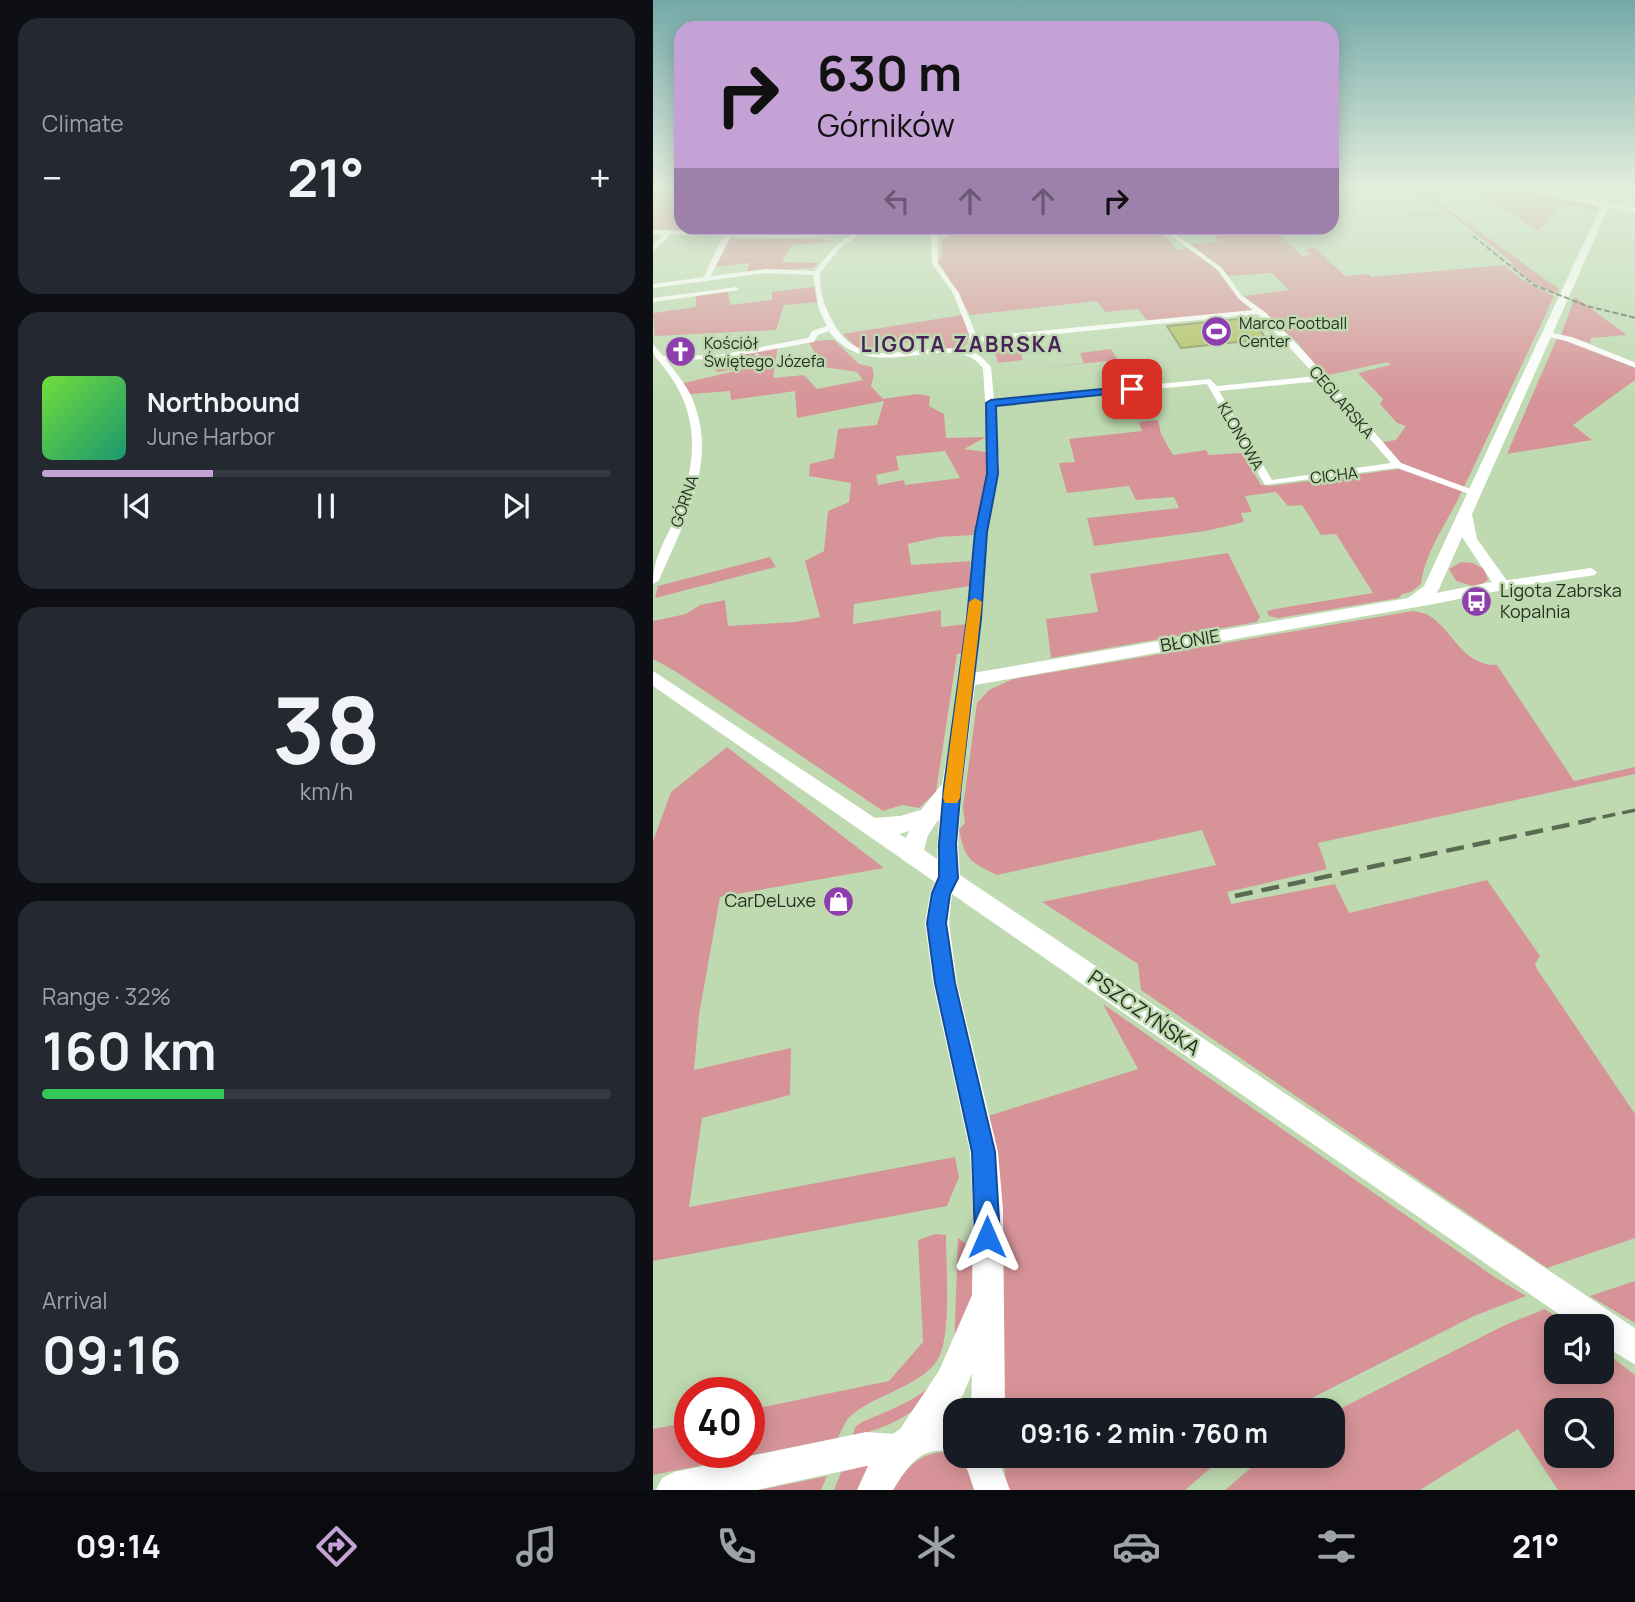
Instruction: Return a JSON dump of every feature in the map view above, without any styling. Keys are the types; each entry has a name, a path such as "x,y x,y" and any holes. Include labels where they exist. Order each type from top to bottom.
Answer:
{"street":[{"path":"707,278 716,259"},
{"path":"828,259 817,273 821,302 830,328 854,352 865,355 969,355 986,364 994,463 981,532 967,680 952,786 949,878 938,905 937,938 949,1005 984,1152 988,1210 988,1398"},
{"path":"935,259 935,264 956,293 974,340 973,351 969,355"},
{"name":"CEGLARSKA","path":"1206,259 1220,269 1240,297 1323,378 1398,465 1476,493"},
{"path":"1413,602 1428,593 1582,259"},
{"path":"653,286 765,271 817,273"},
{"path":"653,300 737,289"},
{"path":"974,340 1257,312"},
{"path":"660,358 728,355 811,340 815,333 830,328"},
{"path":"1548,334 1635,366"},
{"name":"GÓRNA","path":"653,346 690,402 697,438 693,478 687,501 654,573"},
{"path":"991,403 1210,382 1214,389 1323,378"},
{"name":"KLONOWA","path":"1214,389 1269,483"},
{"name":"CICHA","path":"1269,483 1398,465"},
{"path":"1466,515 1470,539 1502,585"},
{"path":"1441,566 1451,559 1464,558 1478,561 1491,569"},
{"path":"1441,566 1444,575 1453,584 1479,591"},
{"name":"BŁONIE","path":"967,680 1502,585 1591,572"},
{"name":"PSZCZYŃSKA","path":"653,677 1624,1341"},
{"path":"912,855 915,836 925,818 952,786"},
{"path":"872,827 900,825 925,818"},
{"path":"912,855 934,844 949,832"},
{"path":"875,1490 882,1473 905,1447 951,1383 980,1316 987,1291"},
{"path":"674,1490 866,1449 905,1447 930,1433 943,1433"}],"shaded area":[{"path":"719,259 784,259 782,262 818,263 813,268 747,271 750,263 715,267"},
{"path":"1202,259 1215,268 1241,301 1253,311 1148,322 1138,309 1105,312 1097,301 970,315 938,260"},
{"path":"1209,259 1326,259 1345,276 1368,274 1371,277 1504,265 1523,280 1554,296 1462,491 1432,548 1421,584 1411,592 1402,594 1399,598 1278,618 1269,616 1267,611 1275,609 1373,593 1336,534 1321,535 1302,505 1288,506 1276,492 1245,496 1252,512 1241,513 1244,522 1206,531 1094,546 1087,518 1179,508 1174,497 1136,500 1129,486 1067,493 1059,463 1075,462 1069,439 1142,431 1139,422 1158,420 1161,434 1173,455 1206,450 1209,455 1242,453 1261,485 1271,486 1399,469 1400,463 1383,442 1396,440 1406,426 1397,423 1380,404 1383,399 1358,373 1390,365 1388,362 1324,376 1297,342 1244,296 1289,290 1272,273 1228,276"},
{"path":"1507,259 1517,259 1559,289 1556,294 1530,281 1510,264 1513,263"},
{"path":"814,287 817,302 784,305 776,330 655,336 653,313 696,307 696,296 728,292 730,305 772,300 772,292"},
{"path":"1575,297 1627,335 1591,338 1590,343 1561,335"},
{"path":"962,315 970,332 967,344 960,350 934,351 932,338 860,351 843,334"},
{"path":"1557,338 1635,368 1635,380 1573,425 1592,440 1507,454"},
{"path":"834,340 859,364 872,367 874,375 871,386 883,399 917,394 930,396 929,406 944,414 946,438 986,437 964,449 986,452 989,467 973,535 939,537 908,544 911,565 970,561 970,586 854,604 853,624 941,610 941,627 967,624 965,653 957,654 936,792 919,808 902,805 883,811 675,671 653,659 653,621 686,614 700,605 725,600 728,626 795,622 820,617 805,561 824,551 828,511 849,502 851,483 809,476 810,464 834,458 838,429 877,425 884,401 797,418 795,391 731,400 730,391 690,394 684,383 765,364 757,352 754,354 762,364 717,372 712,364 707,365 704,360 778,345 773,378 804,375 817,389 863,380 857,372 824,367 808,341","holes":["945,451 960,478 905,485 904,480 878,485 876,475 899,470 896,456"]},
{"path":"1016,341 1023,360 998,363 992,343"},
{"path":"1111,349 1118,360 1040,368 1084,363 1080,353"},
{"path":"1228,553 1260,617 1257,622 1051,658 1046,619 1098,612 1090,574"},
{"path":"770,557 776,567 655,598 658,586"},
{"path":"1461,562 1473,563 1484,569 1488,580 1476,587 1456,581 1449,569"},
{"path":"1413,611 1430,616 1476,660 1497,665 1574,781 1635,767 1635,774 1318,843 1327,869 1227,892 1231,904 1335,884 1349,913 1487,880 1540,956 1535,964 1537,969 1635,1114 1635,1238 1547,1268 1141,990 1138,964 1042,902 1216,865 1202,830 997,875 970,859 959,830 965,823 963,807 977,703 989,690 1013,679"},
{"path":"727,747 884,868 720,897 699,1015 694,1070 791,1048 790,1095 702,1118 689,1207 955,1157 959,1177 947,1206 653,1261 653,841 671,792"},
{"path":"1103,1004 1496,1278 1526,1296 1474,1316 1312,1398 1001,1398 1000,1198 988,1116 1138,1069"},
{"path":"935,1234 946,1235 946,1330 940,1355 934,1365 913,1381 862,1407 846,1422 838,1438 765,1453 765,1407 889,1381 923,1342 918,1240"},
{"path":"958,1238 972,1253 978,1273 977,1297 971,1323 960,1348 933,1391 920,1405 888,1425 853,1436 855,1427 862,1422 903,1404 929,1388 948,1366 954,1352"},
{"path":"1635,1281 1635,1323 1590,1296"},
{"path":"1545,1309 1552,1314 1544,1314 1544,1384 1614,1384 1614,1359 1635,1375 1635,1490 1558,1490 1518,1429 1420,1490 1225,1490 1251,1468 1345,1468 1345,1406 1505,1325"},
{"path":"674,1425 674,1468 688,1468 653,1475 653,1429"},
{"path":"943,1452 943,1468 966,1468 977,1490 892,1490 914,1464 927,1455"},
{"path":"869,1465 862,1490 834,1490 841,1472"},
{"path":"1004,1468 1211,1468 1185,1490 1007,1490"},
{"path":"827,1476 821,1490 759,1490"}],"building":[{"name":"Marco Football Center","path":"1249,318 1267,339 1181,348 1167,326"}],"railway":[{"path":"1501,259 1534,285 1587,306 1636,318"},
{"path":"1583,821 1636,810"},
{"path":"1235,896 1591,820"}],"slow traffic":[{"path":"951,798 975,602"}],"place":[{"name":"Marco Football Center","path":"1216,332"},
{"name":"Kościół Świętego Józefa","path":"681,352"},
{"name":"Ligota Zabrska Kopalnia","path":"1477,601"},
{"name":"CarDeLuxe","path":"839,901"}],"district":[{"name":"LIGOTA ZABRSKA","path":"962,345"}],"route":[{"path":"987,1237 984,1152 949,1005 937,938 937,915 941,893 949,878 947,856 952,786 974,619 981,532 993,474 991,403 1132,389"}]}
